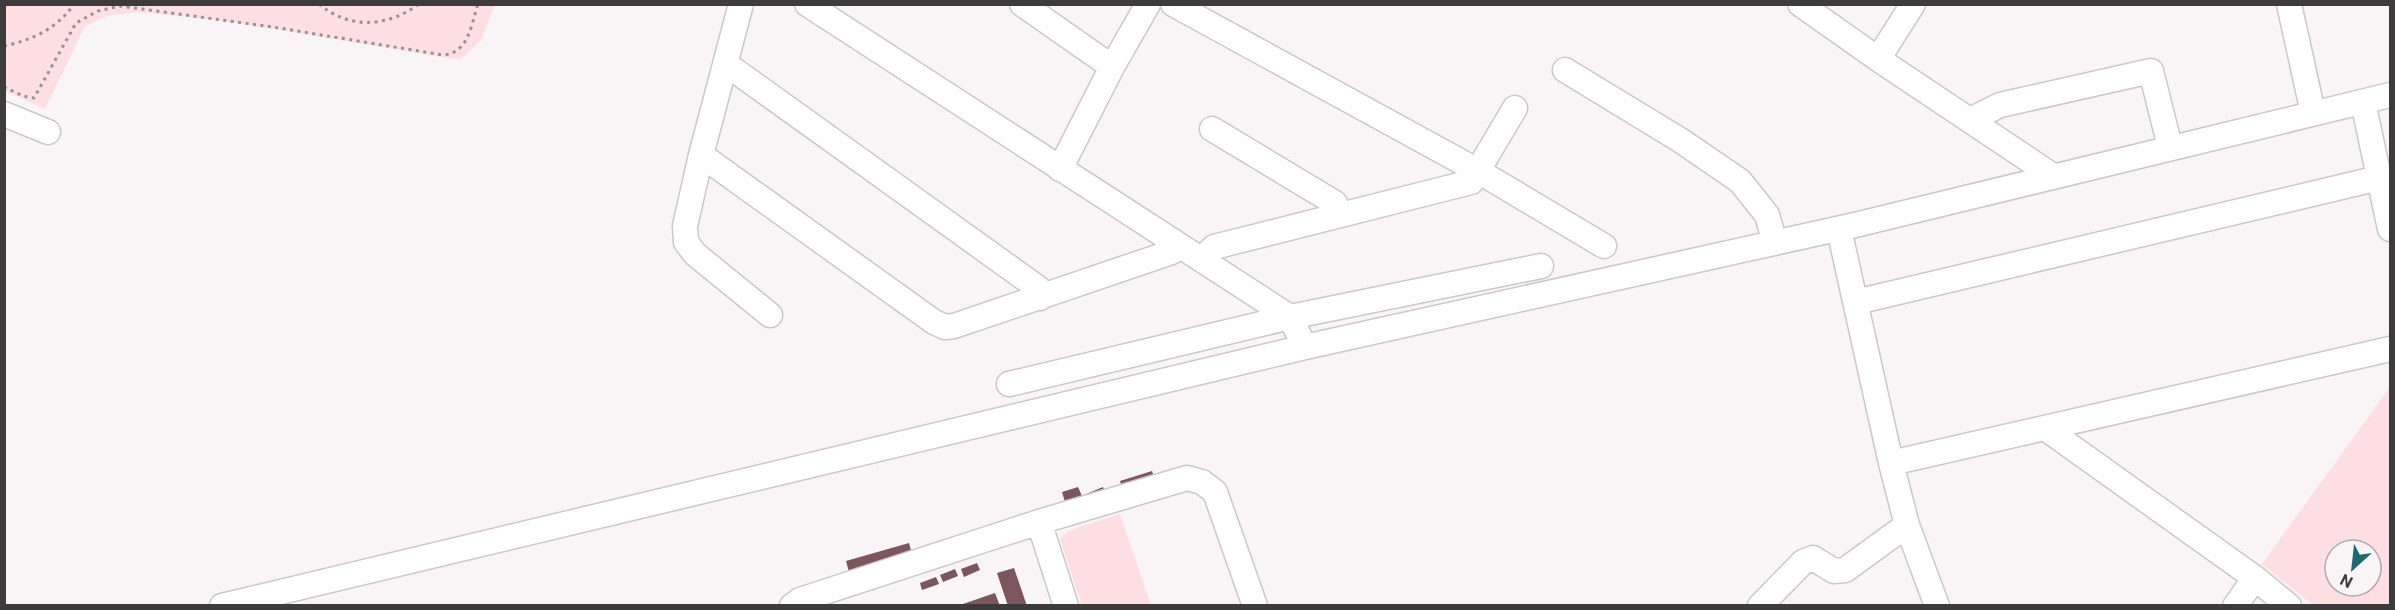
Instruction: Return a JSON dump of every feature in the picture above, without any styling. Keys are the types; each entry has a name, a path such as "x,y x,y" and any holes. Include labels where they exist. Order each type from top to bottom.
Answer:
{"street":[{"path":"741,4 701,155 685,226 686,242 694,254 770,315"},
{"path":"807,4 1290,317 1305,347"},
{"path":"1022,4 1112,67"},
{"path":"1060,169 1112,67 1148,4"},
{"path":"1173,4 1478,171 1604,246"},
{"path":"1800,4 2053,176"},
{"path":"1878,59 1913,4"},
{"path":"2289,4 2313,113"},
{"path":"726,64 1038,288 1040,298"},
{"path":"1565,70 1740,181 1767,215 1775,243"},
{"path":"1970,120 2000,105 2151,71 2170,147"},
{"path":"222,606 1305,347 1839,229 2391,95"},
{"path":"2363,102 2391,229"},
{"path":"1202,260 1214,247 1471,182 1515,108"},
{"path":"4,114 48,132"},
{"path":"1212,129 1335,203 1340,214"},
{"path":"701,155 939,326 954,326 1040,298 1172,252 1178,244"},
{"path":"1856,302 2379,178"},
{"path":"1839,229 1907,525 1937,606"},
{"path":"1009,384 1290,317 1541,266"},
{"path":"1891,463 2391,349"},
{"path":"2045,428 2255,578 2289,606"},
{"path":"792,606 800,600 859,579 1187,478 1202,482 1215,492 1256,606"},
{"path":"1039,522 1066,606"},
{"path":"1760,606 1803,562 1813,558 1834,571 1845,570 1907,525"},
{"path":"2235,606 2255,578"}],"path":[{"path":"4,45 28,40 49,29 61,20 74,4"},
{"path":"319,4 340,18 357,23 390,21 419,4"},
{"path":"4,87 23,96 34,98 76,23 86,16 112,6 273,27 443,55 456,52 464,46 478,4"}],"shaded area":[{"path":"5,4 495,5 481,40 460,60 226,21 137,12 107,16 85,26 45,109 5,91"},
{"path":"2390,387 2390,605 2313,605 2262,564"},
{"path":"1120,514 1151,605 1082,605 1060,539 1068,531"}],"building":[{"path":"1152,471 1154,477 1122,487 1120,481"},
{"path":"1078,487 1082,496 1065,502 1062,492"},
{"path":"1103,487 1106,494 1087,501 1084,495"},
{"path":"909,543 912,554 849,572 846,561"},
{"path":"977,563 980,570 964,577 961,569"},
{"path":"1014,568 1027,606 1008,606 997,573"},
{"path":"955,569 958,576 943,582 940,575"},
{"path":"936,577 939,584 922,590 920,583"},
{"path":"995,593 1000,606 960,606 960,605"}]}
